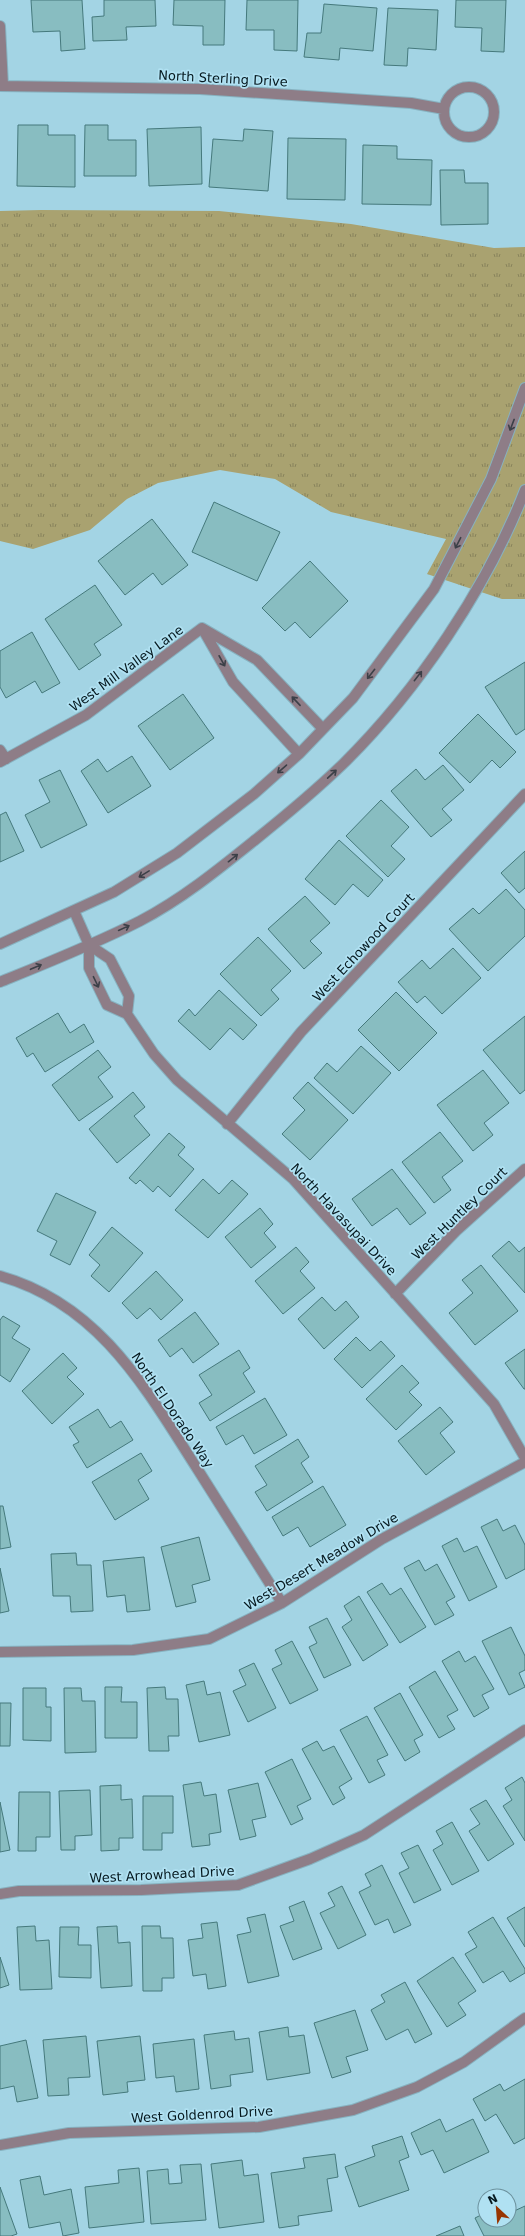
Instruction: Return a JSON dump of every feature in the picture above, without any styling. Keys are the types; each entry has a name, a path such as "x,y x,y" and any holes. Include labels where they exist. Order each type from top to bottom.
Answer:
{"street":[{"path":"0,26 1,85"},
{"name":"North Sterling Drive","path":"1,85 200,88 411,103 444,109"},
{"path":"474,88 487,96 493,110 493,118 484,132 476,136 464,136 453,132 447,125 444,109 451,94 458,90 474,88"},
{"path":"0,944 114,892 189,845 254,794 299,754 353,698 434,589 491,479 525,388"},
{"path":"0,982 89,945 140,920 212,875 305,800 349,758 385,719 434,656 475,591 513,519 525,490"},
{"path":"202,628 257,660 323,729"},
{"path":"202,628 233,682 299,754"},
{"name":"West Mill Valley Lane","path":"3,761 86,715 202,628"},
{"path":"0,750 3,761"},
{"name":"West Echowood Court","path":"227,1124 301,1032 525,794"},
{"path":"74,911 89,945 89,968 108,1005 127,1014 129,996 110,959 89,945"},
{"name":"North Havasupai Drive","path":"127,1014 154,1054 178,1080 227,1124 293,1179 494,1404 525,1458"},
{"name":"West Huntley Court","path":"395,1294 456,1231 525,1169"},
{"name":"North El Dorado Way","path":"0,1276 33,1289 65,1307 112,1345 152,1398 282,1603"},
{"name":"West Desert Meadow Drive","path":"0,1652 133,1650 209,1640 282,1603 382,1539 525,1462"},
{"name":"West Arrowhead Drive","path":"0,1894 19,1891 141,1890 238,1884 310,1859 364,1836 525,1730"},
{"name":"West Goldenrod Drive","path":"0,2144 69,2133 259,2127 353,2110 417,2087 464,2062 525,2018"}],"green space":[{"path":"0,211 219,211 351,224 494,248 525,247 525,599 502,599 427,574 446,539 331,512 275,479 220,470 158,483 127,499 90,530 33,549 0,541"}],"building":[{"path":"31,0 82,0 85,49 61,51 60,31 33,32"},
{"path":"104,0 155,0 156,26 126,27 127,40 93,41 92,17 104,16"},
{"path":"174,0 225,0 224,45 203,45 203,26 173,25"},
{"path":"247,0 298,0 297,51 274,50 274,30 246,30"},
{"path":"456,0 506,0 504,52 481,51 482,28 455,27"},
{"path":"324,4 377,8 373,51 340,48 339,60 304,57 307,33 321,33"},
{"path":"388,8 438,10 436,50 408,48 407,66 384,65"},
{"path":"18,125 48,125 48,135 75,135 75,187 17,186"},
{"path":"85,125 108,125 108,140 136,140 136,176 84,176"},
{"path":"201,127 202,184 149,186 147,129"},
{"path":"244,129 273,131 268,191 209,187 213,139 243,141"},
{"path":"288,138 346,139 345,200 287,199"},
{"path":"363,145 397,146 397,159 432,160 431,205 362,204"},
{"path":"440,170 464,170 465,183 488,183 488,224 441,225"},
{"path":"214,502 280,532 257,581 192,552"},
{"path":"152,519 188,565 162,585 153,573 125,595 98,561"},
{"path":"310,561 348,601 310,638 295,622 285,631 262,608"},
{"path":"95,585 122,625 94,644 101,655 79,670 45,619"},
{"path":"32,632 60,683 42,693 35,681 6,698 0,687 0,651"},
{"path":"525,662 525,729 516,735 485,687"},
{"path":"183,694 214,738 170,770 138,726"},
{"path":"478,714 516,752 500,768 492,760 470,783 439,753"},
{"path":"132,756 151,786 108,813 81,771 98,759 107,772"},
{"path":"443,765 464,790 442,809 452,820 431,837 391,791 416,769 425,780"},
{"path":"60,770 87,825 41,848 25,815 50,802 39,780"},
{"path":"381,800 409,827 391,846 405,859 388,877 346,836"},
{"path":"6,812 24,851 0,862 0,815"},
{"path":"339,840 383,880 368,897 353,884 335,905 305,879"},
{"path":"525,851 525,888 519,893 501,873"},
{"path":"506,889 525,910 525,936 488,971 449,929 473,908 479,914"},
{"path":"305,896 330,923 310,941 322,953 304,969 268,929"},
{"path":"258,937 291,971 271,990 279,999 261,1016 220,974"},
{"path":"453,948 481,978 442,1014 425,996 417,1003 398,982 422,960 430,969"},
{"path":"219,990 257,1025 243,1040 230,1028 210,1050 178,1021 189,1009 195,1016"},
{"path":"396,992 437,1033 399,1071 358,1030"},
{"path":"58,1013 70,1033 84,1024 94,1042 45,1072 33,1053 27,1057 16,1038"},
{"path":"525,1016 525,1090 520,1094 483,1050"},
{"path":"361,1046 391,1073 353,1114 314,1078 327,1063 337,1072"},
{"path":"98,1050 111,1067 98,1077 113,1097 79,1121 52,1085"},
{"path":"483,1070 509,1103 484,1123 493,1135 473,1151 437,1105"},
{"path":"308,1082 348,1120 310,1160 282,1134 305,1110 293,1098"},
{"path":"133,1092 145,1107 134,1116 150,1135 117,1163 89,1129"},
{"path":"440,1132 463,1161 442,1177 451,1190 434,1203 402,1162"},
{"path":"169,1133 185,1147 178,1155 194,1169 170,1197 158,1186 153,1192 140,1180 136,1184 129,1178"},
{"path":"392,1169 426,1213 410,1225 397,1208 372,1226 352,1199"},
{"path":"203,1179 219,1194 232,1180 248,1194 208,1238 175,1210"},
{"path":"56,1193 96,1212 70,1265 50,1255 57,1241 37,1231"},
{"path":"260,1208 273,1224 264,1233 276,1247 251,1268 225,1237"},
{"path":"112,1227 143,1253 109,1292 91,1276 100,1265 89,1255"},
{"path":"509,1241 519,1252 525,1247 525,1293 492,1256"},
{"path":"296,1247 309,1262 300,1271 315,1288 283,1314 255,1281"},
{"path":"481,1265 518,1311 475,1345 449,1313 473,1293 462,1280"},
{"path":"156,1271 183,1300 161,1320 150,1308 137,1319 122,1303"},
{"path":"322,1297 335,1311 346,1301 359,1317 324,1349 298,1319"},
{"path":"195,1312 219,1344 193,1363 182,1348 170,1357 158,1340"},
{"path":"3,1316 20,1326 12,1338 30,1349 10,1382 0,1375 0,1320"},
{"path":"356,1337 370,1351 381,1341 395,1356 362,1388 334,1359"},
{"path":"525,1349 525,1389 524,1389 505,1363"},
{"path":"239,1350 250,1368 243,1373 255,1392 210,1421 199,1403 212,1395 199,1375"},
{"path":"63,1353 77,1368 67,1377 84,1394 52,1424 22,1391"},
{"path":"402,1365 419,1383 409,1392 422,1405 396,1430 366,1399"},
{"path":"265,1398 287,1435 254,1454 243,1435 226,1445 216,1427"},
{"path":"440,1407 453,1422 440,1433 455,1452 426,1475 398,1441"},
{"path":"98,1409 110,1428 121,1421 133,1440 87,1468 73,1445 79,1442 69,1427"},
{"path":"298,1439 309,1457 301,1463 313,1482 267,1511 255,1492 267,1485 255,1466"},
{"path":"141,1453 152,1471 138,1480 149,1499 115,1520 92,1482"},
{"path":"323,1486 346,1525 310,1547 298,1527 283,1536 272,1517"},
{"path":"0,1506 3,1506 11,1547 0,1549"},
{"path":"497,1519 503,1531 515,1525 525,1545 525,1569 506,1579 481,1527"},
{"path":"199,1537 210,1580 192,1585 196,1602 176,1607 161,1547"},
{"path":"457,1538 464,1552 477,1546 497,1587 469,1601 442,1546"},
{"path":"76,1553 77,1565 91,1565 93,1611 71,1612 70,1596 53,1596 51,1554"},
{"path":"144,1557 150,1610 127,1612 125,1595 107,1597 103,1561"},
{"path":"419,1560 425,1571 437,1564 455,1597 446,1602 454,1615 435,1625 404,1568"},
{"path":"0,1568 9,1611 0,1613"},
{"path":"382,1583 390,1595 401,1588 426,1627 400,1643 367,1592"},
{"path":"359,1596 388,1645 363,1661 342,1627 352,1620 344,1606"},
{"path":"327,1618 351,1665 324,1678 309,1647 317,1643 309,1627"},
{"path":"511,1627 525,1656 525,1670 519,1673 525,1687 509,1695 482,1641"},
{"path":"292,1641 318,1690 290,1704 272,1669 282,1664 275,1650"},
{"path":"459,1651 465,1662 475,1656 494,1689 482,1695 489,1708 474,1717 442,1661"},
{"path":"254,1663 276,1708 248,1722 233,1691 246,1685 239,1670"},
{"path":"435,1671 458,1710 447,1716 455,1729 439,1738 409,1687"},
{"path":"204,1681 207,1695 220,1692 230,1735 199,1742 186,1685"},
{"path":"105,1687 122,1687 121,1702 137,1702 137,1738 105,1738"},
{"path":"165,1687 166,1699 178,1699 179,1736 168,1736 169,1751 149,1751 147,1688"},
{"path":"23,1688 46,1688 46,1707 51,1707 51,1741 23,1740"},
{"path":"64,1688 81,1688 82,1701 95,1701 96,1752 65,1753"},
{"path":"400,1693 423,1735 414,1740 420,1752 405,1761 374,1708"},
{"path":"0,1703 11,1703 10,1746 0,1746"},
{"path":"367,1716 388,1755 377,1760 385,1775 369,1783 340,1730"},
{"path":"317,1741 323,1751 334,1746 352,1779 339,1787 345,1798 333,1805 302,1749"},
{"path":"292,1759 311,1799 297,1806 303,1819 291,1825 265,1772"},
{"path":"522,1777 525,1783 525,1841 503,1806 512,1800 505,1788"},
{"path":"201,1782 204,1796 216,1794 221,1832 209,1834 210,1845 192,1847 183,1785"},
{"path":"258,1783 266,1817 252,1820 256,1836 240,1840 228,1790"},
{"path":"121,1785 121,1800 132,1799 133,1838 119,1838 119,1850 101,1851 100,1786"},
{"path":"90,1790 92,1835 75,1836 75,1850 61,1850 59,1791"},
{"path":"19,1792 50,1792 50,1837 36,1837 36,1851 18,1851"},
{"path":"143,1796 173,1796 173,1833 162,1833 162,1850 143,1850"},
{"path":"486,1800 514,1844 488,1861 469,1831 480,1824 470,1809"},
{"path":"0,1802 10,1850 0,1852"},
{"path":"452,1822 479,1871 452,1885 433,1850 443,1844 436,1831"},
{"path":"418,1845 441,1890 414,1903 399,1873 409,1868 401,1853"},
{"path":"382,1865 411,1925 394,1933 388,1919 375,1925 359,1892 371,1886 365,1874"},
{"path":"342,1886 366,1935 338,1949 320,1913 335,1906 328,1893"},
{"path":"304,1901 322,1949 293,1960 280,1926 294,1921 289,1907"},
{"path":"525,1907 525,1947 507,1918"},
{"path":"265,1914 279,1976 248,1983 237,1935 251,1932 247,1918"},
{"path":"493,1917 525,1969 525,1973 510,1982 503,1971 483,1983 465,1954 477,1947 468,1932"},
{"path":"217,1922 226,1986 208,1989 206,1974 193,1976 188,1940 203,1938 201,1924"},
{"path":"35,1926 36,1941 49,1940 52,1989 20,1990 17,1927"},
{"path":"117,1926 118,1943 130,1942 132,1986 101,1988 97,1927"},
{"path":"142,1926 160,1926 161,1938 173,1938 174,1978 162,1978 162,1991 143,1991"},
{"path":"60,1927 79,1927 78,1945 91,1945 91,1978 59,1977"},
{"path":"0,1957 9,1985 0,1988"},
{"path":"453,1957 476,1991 458,2003 466,2015 447,2027 417,1981"},
{"path":"405,1982 432,2034 415,2043 408,2029 386,2040 371,2010 385,2002 381,1995"},
{"path":"355,2010 368,2050 346,2057 351,2072 332,2078 314,2023"},
{"path":"288,2027 289,2037 304,2035 310,2073 267,2080 259,2032"},
{"path":"234,2031 235,2040 249,2038 253,2072 230,2075 231,2086 211,2089 204,2035"},
{"path":"86,2036 90,2077 68,2078 69,2095 48,2096 43,2040"},
{"path":"140,2036 145,2080 127,2082 128,2092 103,2095 97,2041"},
{"path":"194,2039 199,2089 176,2092 174,2076 156,2078 153,2044"},
{"path":"26,2040 38,2098 17,2102 14,2086 0,2089 0,2046"},
{"path":"525,2079 525,2138 514,2144 496,2114 485,2121 473,2099 500,2084 504,2091"},
{"path":"440,2119 446,2132 473,2119 489,2152 444,2173 433,2150 421,2155 411,2133"},
{"path":"402,2136 409,2157 399,2161 409,2190 359,2207 345,2167 375,2156 372,2146"},
{"path":"335,2154 338,2177 327,2179 332,2211 298,2216 299,2225 279,2228 271,2173 305,2168 303,2158"},
{"path":"242,2160 244,2176 258,2174 264,2222 219,2228 211,2164"},
{"path":"201,2164 206,2220 151,2224 147,2171 168,2169 169,2184 182,2183 180,2165"},
{"path":"139,2168 144,2222 89,2228 85,2187 119,2183 118,2170"},
{"path":"40,2176 44,2195 71,2189 79,2233 63,2236 60,2222 29,2228 20,2180"},
{"path":"0,2187 17,2234 11,2236 0,2236"},
{"path":"525,2206 525,2236 484,2236 480,2228 517,2228 517,2210"},
{"path":"460,2226 464,2236 436,2236"}]}
